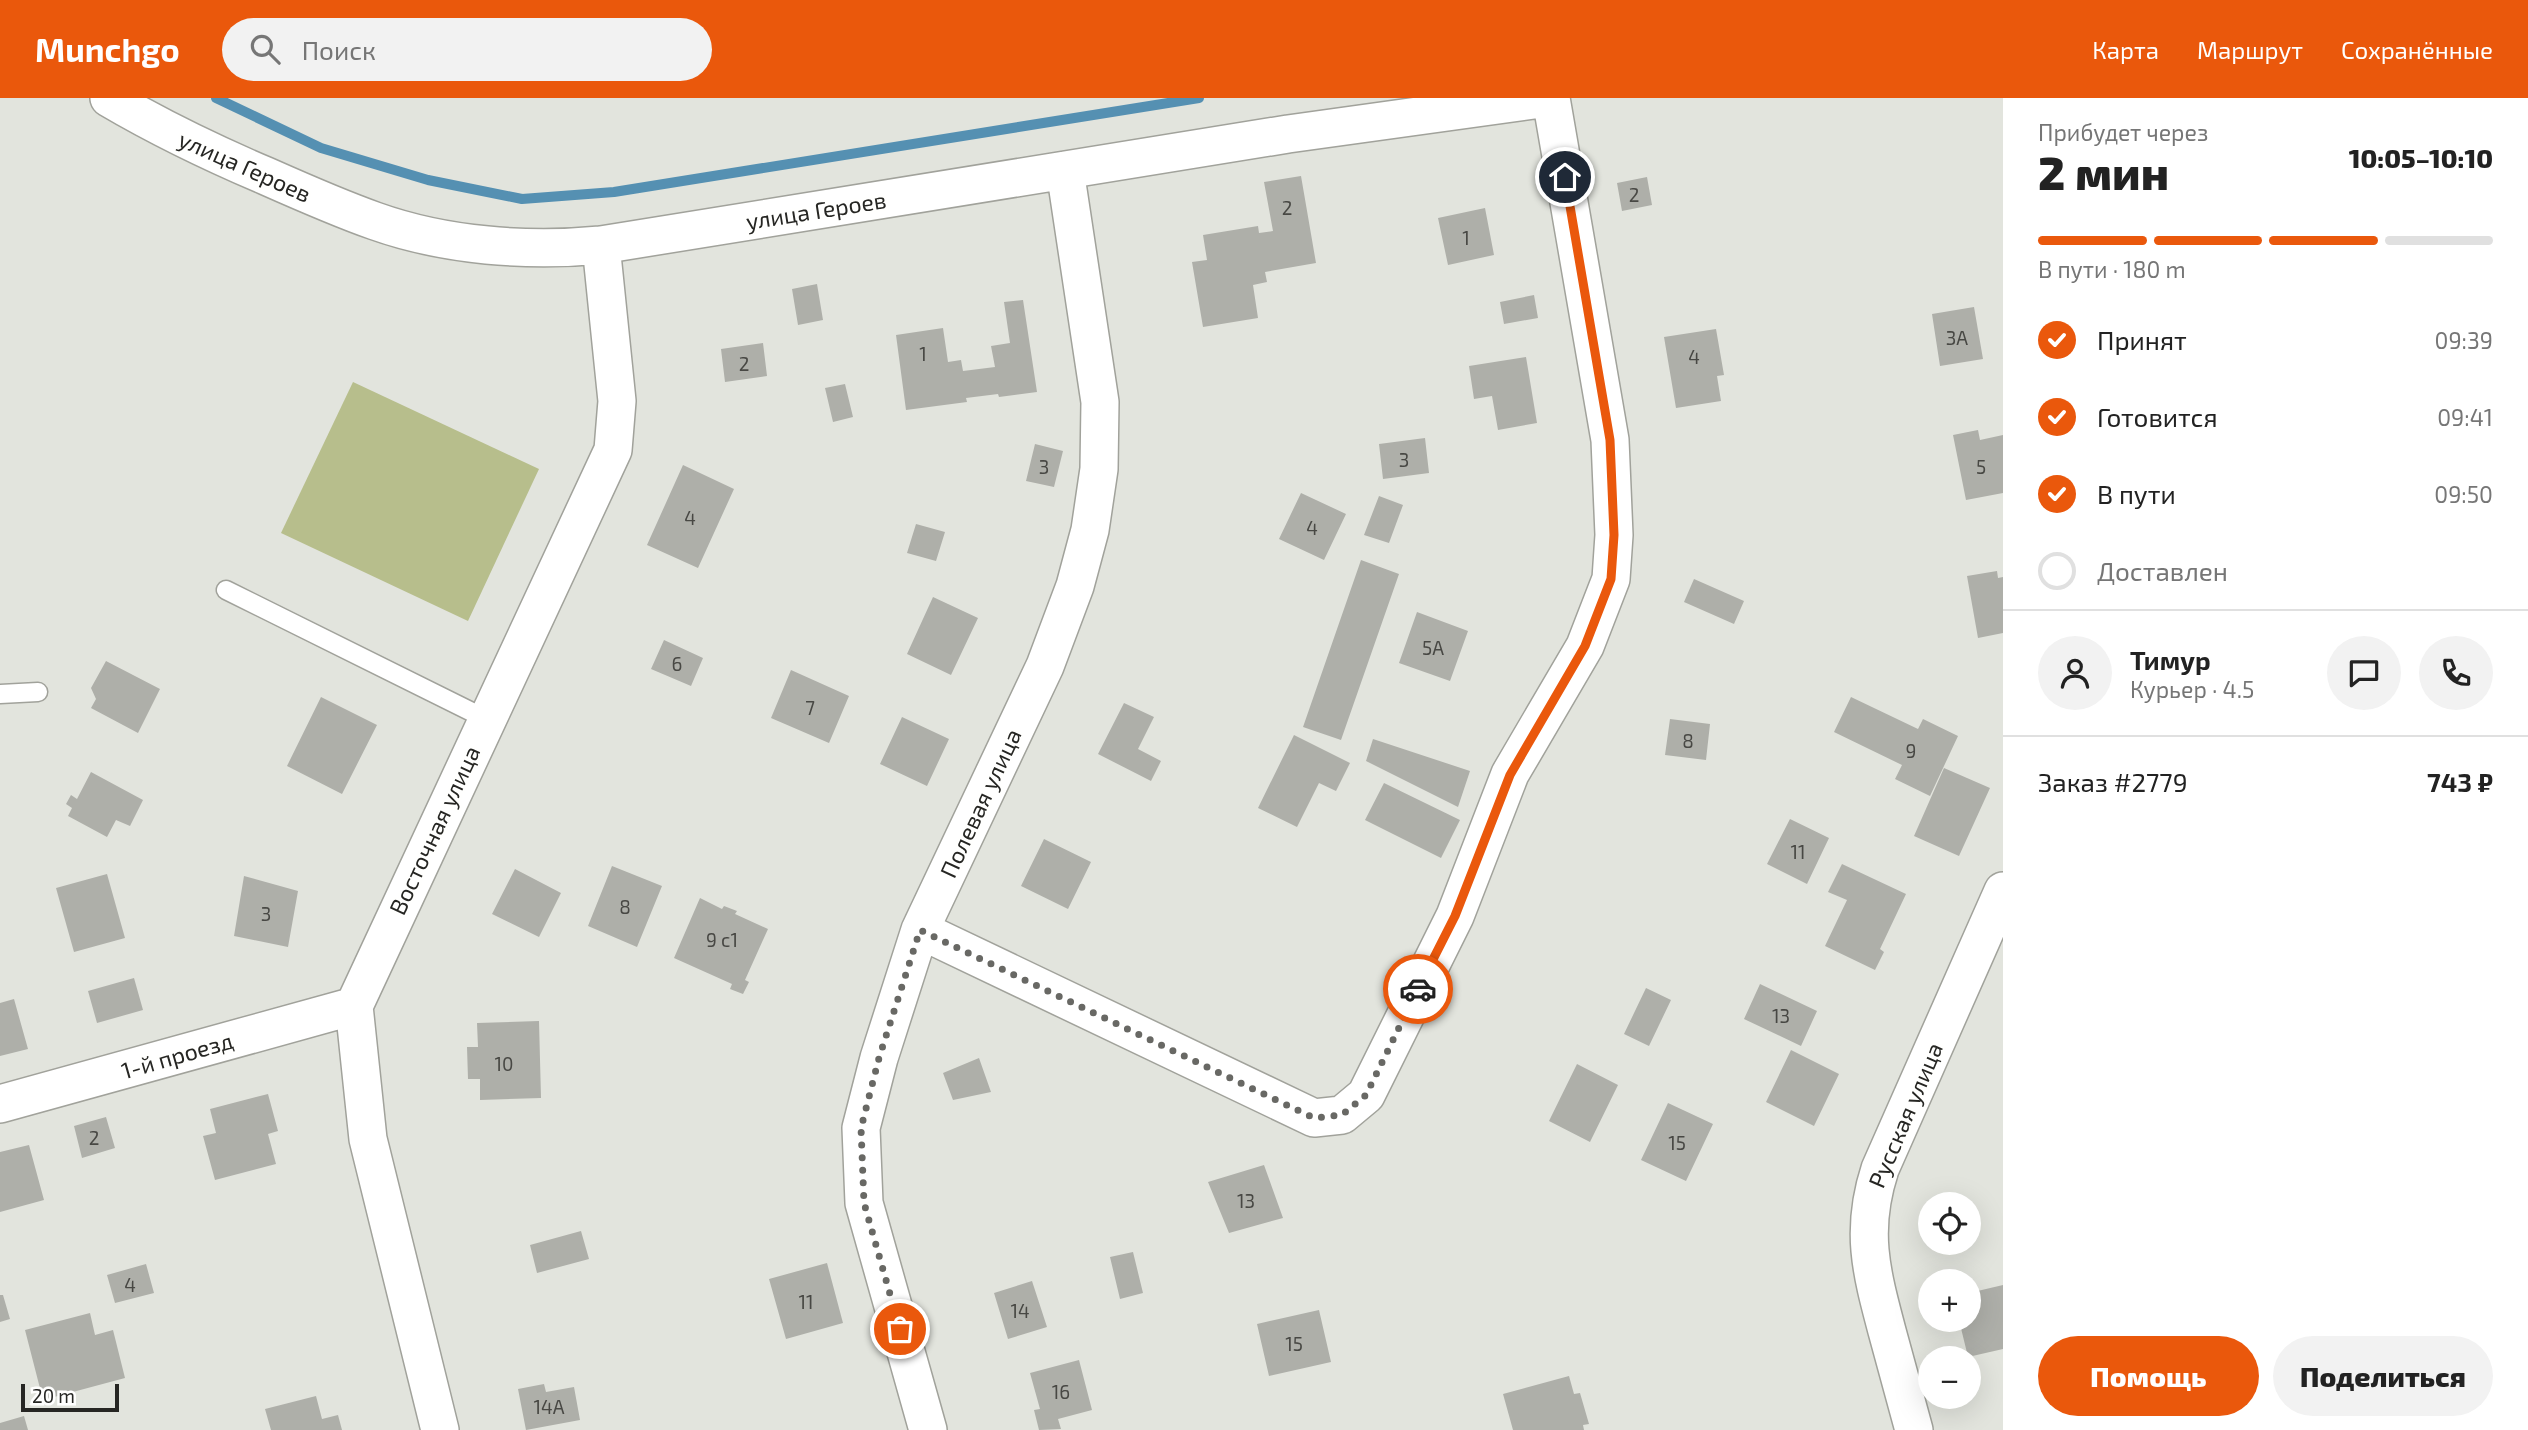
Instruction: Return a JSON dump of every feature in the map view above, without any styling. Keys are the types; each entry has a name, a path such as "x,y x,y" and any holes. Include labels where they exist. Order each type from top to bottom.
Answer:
{"street":[{"name":"улица Героев","path":"109,98 152,124 226,159 377,222 446,239 510,247 557,249 601,245 1288,134 1550,98"},
{"path":"920,930 1314,1118 1342,1115 1366,1095 1455,916 1510,775 1585,646 1611,579 1614,535 1610,440 1550,98"},
{"name":"Полевая улица","path":"928,1430 864,1203 861,1128 879,1058 920,930 1045,666 1075,586 1090,530 1099,468 1100,402 1065,170"},
{"name":"Восточная улица","path":"354,1006 613,450 617,401 601,245"},
{"name":"Русская улица","path":"1914,1430 1872,1275 1868,1237 1871,1197 1880,1169 2003,891"},
{"path":"354,1006 368,1139 440,1430"},
{"name":"1-й проезд","path":"0,1104 354,1006"}],"lane":[{"path":"226,590 486,719"},
{"path":"0,694 38,692"}],"green space":[{"path":"353,382 539,469 468,621 281,533"}],"building":[{"path":"1301,176 1316,263 1265,272 1267,282 1253,285 1258,318 1203,327 1192,262 1207,260 1203,235 1258,226 1259,233 1273,231 1264,182"},
{"path":"1647,177 1652,205 1622,211 1617,183"},
{"path":"1485,208 1494,255 1448,265 1438,218"},
{"path":"817,284 823,320 798,325 792,289"},
{"path":"1534,295 1538,318 1504,324 1500,302"},
{"path":"1023,300 1037,392 966,398 967,402 906,410 896,335 943,328 948,362 961,360 963,371 995,367 991,346 1010,343 1004,302"},
{"path":"1974,307 1983,359 1940,366 1932,314"},
{"path":"1716,329 1724,375 1717,376 1721,401 1676,408 1664,337"},
{"path":"763,343 767,376 725,382 721,349"},
{"path":"1526,357 1537,423 1498,430 1492,396 1474,399 1469,366"},
{"path":"845,384 853,417 833,422 825,388"},
{"path":"1978,430 1980,440 2003,435 2003,493 1966,500 1953,435"},
{"path":"1425,438 1429,473 1383,479 1379,444"},
{"path":"1035,444 1063,451 1054,487 1026,481"},
{"path":"683,465 734,489 698,568 647,545"},
{"path":"1301,493 1346,514 1324,560 1279,539"},
{"path":"1379,496 1403,505 1389,543 1364,535"},
{"path":"916,524 945,532 936,561 907,553"},
{"path":"1361,560 1399,574 1341,740 1303,727"},
{"path":"1997,571 1998,578 2003,577 2003,633 1978,638 1967,576"},
{"path":"1694,579 1744,601 1734,624 1684,602"},
{"path":"933,597 978,618 951,675 907,654"},
{"path":"1417,612 1468,631 1450,681 1399,663"},
{"path":"664,640 703,658 691,686 651,669"},
{"path":"106,661 160,689 138,733 91,708 96,699 91,688"},
{"path":"791,670 849,696 829,743 771,718"},
{"path":"321,697 377,725 342,794 287,766"},
{"path":"1851,697 1918,729 1923,719 1958,736 1930,796 1895,779 1902,765 1834,732"},
{"path":"1124,703 1154,717 1138,749 1161,761 1151,781 1098,754"},
{"path":"902,717 949,739 927,786 880,764"},
{"path":"1670,719 1710,724 1706,760 1665,755"},
{"path":"1294,735 1350,763 1336,791 1319,783 1297,827 1258,808"},
{"path":"1373,739 1470,771 1458,807 1366,761"},
{"path":"1944,768 1990,788 1959,856 1914,836"},
{"path":"91,772 143,800 130,826 116,820 107,837 68,816 72,808 66,804 71,795 77,799"},
{"path":"1384,783 1460,820 1441,858 1365,820"},
{"path":"1790,819 1829,838 1807,884 1767,864"},
{"path":"1044,839 1091,862 1068,909 1021,886"},
{"path":"1842,864 1906,894 1880,949 1884,952 1875,970 1825,946 1847,900 1828,892"},
{"path":"612,866 662,886 637,947 588,926"},
{"path":"515,869 561,893 539,937 492,914"},
{"path":"107,874 125,938 74,952 56,888"},
{"path":"244,876 298,891 288,947 234,936"},
{"path":"700,898 722,909 724,906 737,911 735,914 768,929 745,980 749,982 743,994 730,989 732,984 674,958"},
{"path":"134,978 143,1010 97,1023 88,991"},
{"path":"1760,984 1817,1011 1801,1046 1744,1019"},
{"path":"1646,988 1671,1000 1649,1046 1624,1034"},
{"path":"14,999 28,1049 0,1056 0,1003"},
{"path":"539,1021 541,1098 480,1100 480,1079 468,1079 467,1047 478,1047 477,1023"},
{"path":"1791,1050 1839,1074 1814,1126 1766,1102"},
{"path":"979,1058 991,1092 953,1100 943,1073"},
{"path":"1577,1064 1618,1085 1590,1142 1549,1121"},
{"path":"268,1094 278,1131 268,1134 276,1164 215,1180 203,1136 216,1133 210,1109"},
{"path":"1668,1103 1713,1124 1686,1181 1641,1160"},
{"path":"106,1117 115,1148 82,1158 74,1126"},
{"path":"29,1145 44,1200 0,1212 0,1152"},
{"path":"1264,1165 1283,1218 1229,1233 1208,1182"},
{"path":"581,1231 589,1259 537,1273 530,1245"},
{"path":"1133,1252 1143,1293 1120,1299 1110,1257"},
{"path":"827,1263 843,1323 786,1339 769,1279"},
{"path":"146,1264 154,1293 115,1303 107,1275"},
{"path":"1032,1281 1047,1327 1008,1339 994,1293"},
{"path":"2003,1285 2003,1349 1981,1354 1981,1346 1965,1346 1962,1332 1981,1332 1981,1290"},
{"path":"0,1295 3,1295 10,1319 0,1322"},
{"path":"1319,1310 1331,1362 1269,1376 1257,1324"},
{"path":"90,1313 95,1335 113,1330 125,1378 43,1400 25,1330"},
{"path":"1079,1360 1092,1410 1058,1419 1061,1429 1039,1430 1034,1410 1040,1409 1030,1373"},
{"path":"1569,1376 1574,1394 1580,1393 1589,1424 1583,1425 1584,1430 1513,1430 1503,1394"},
{"path":"544,1384 546,1392 574,1387 580,1420 526,1430 518,1389"},
{"path":"316,1396 322,1419 338,1415 342,1430 271,1430 265,1409"},
{"path":"24,1416 28,1430 0,1430 0,1423"}],"waterway":[{"path":"216,98 321,148 428,180 522,199 614,192 1199,98"}],"way so far":[{"path":"900,1329 864,1203 861,1128 879,1058 920,930 1314,1118 1342,1115 1366,1095 1418,989"}],"route":[{"path":"1418,989 1455,916 1510,775 1585,646 1611,579 1614,535 1610,440 1565,177"}]}
